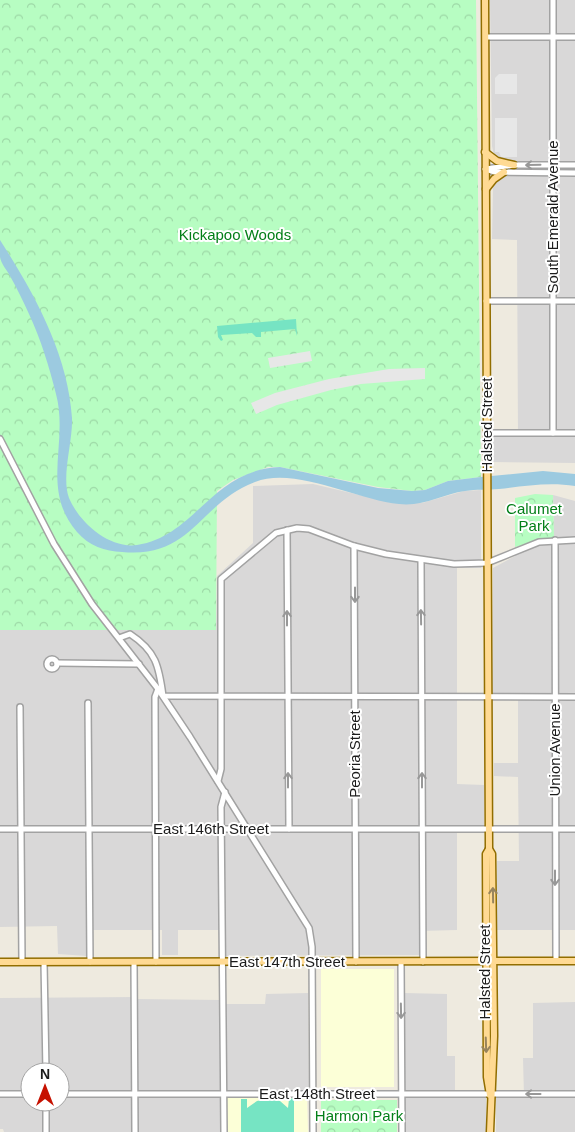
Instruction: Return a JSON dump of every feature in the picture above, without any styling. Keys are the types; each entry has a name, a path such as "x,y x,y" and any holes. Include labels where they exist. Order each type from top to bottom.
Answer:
{"main road":[{"name":"Halsted Street","path":"485,0 489,829 489,849 486,858 485,962 490,1132"},
{"path":"485,152 497,161 514,165"},
{"path":"486,190 494,179 504,172"},
{"name":"Halsted Street","path":"489,849 492,857 493,962 493,1087 490,1094"},
{"name":"East 147th Street","path":"0,962 575,961"}],"street":[{"name":"South Emerald Avenue","path":"552,0 553,433"},
{"path":"486,37 575,37"},
{"path":"486,169 514,165 575,165"},
{"path":"486,169 504,172 575,173"},
{"path":"486,301 575,302"},
{"path":"487,433 575,433"},
{"path":"0,440 54,544 92,604 163,696 226,792 309,928 312,962 313,1132"},
{"path":"218,780 222,769 220,579 266,540 287,530 309,529 354,546 421,561 454,564 488,563 539,542 575,540"},
{"path":"287,530 289,829"},
{"name":"Union Avenue","path":"555,540 556,961"},
{"name":"Peoria Street","path":"354,546 356,962"},
{"path":"421,561 423,962"},
{"path":"119,638 130,634 146,644 151,651 160,677 163,696"},
{"path":"57,663 139,664"},
{"path":"156,962 155,697 158,690"},
{"path":"163,696 575,697"},
{"path":"88,703 90,962"},
{"path":"20,707 22,962"},
{"path":"224,1132 221,807 226,792"},
{"name":"East 146th Street","path":"0,829 575,829"},
{"path":"44,962 46,1062"},
{"path":"134,962 135,1132"},
{"path":"401,962 402,1132"},
{"path":"0,1094 20,1094"},
{"name":"East 148th Street","path":"70,1094 575,1094"},
{"path":"46,1112 46,1132"}],"shaded area":[{"path":"490,0 575,0 575,162 508,162 499,160 494,155 492,146"},
{"path":"499,74 517,74 517,94 495,94 495,78"},
{"path":"495,118 517,118 517,157 501,157 499,152 495,152"},
{"path":"503,176 575,176 575,463 493,462 492,437 518,436 517,240 492,239 493,186 496,180"},
{"path":"310,351 312,361 270,368 268,358"},
{"path":"425,368 425,379 361,384 331,390 277,405 256,414 251,403 275,393 329,379 389,369"},
{"path":"313,484 381,500 422,503 464,491 481,490 481,568 457,568 457,784 484,785 484,827 457,827 457,930 419,931 420,955 225,956 225,930 178,930 178,955 162,955 162,930 87,930 87,956 58,954 57,926 0,927 0,630 216,630 217,576 253,543 253,486"},
{"path":"553,495 575,501 575,930 496,930 497,861 519,861 518,777 494,776 494,763 518,763 518,695 492,694 493,568 515,556 515,547 554,537"},
{"path":"321,969 394,969 394,1087 321,1087"},
{"path":"308,993 309,1096 227,1096 227,1132 4,1132 3,1129 0,1129 0,998 137,997 137,999 220,1000 220,1004 265,1004 266,994"},
{"path":"404,993 447,994 447,1056 455,1056 455,1096 486,1096 486,1132 405,1132"},
{"path":"575,1002 575,1132 496,1132 496,1096 524,1097 523,1058 533,1058 533,1003"},
{"path":"227,1096 307,1096 308,1132 227,1132"}],"green space":[{"name":"Kickapoo Woods","path":"0,0 476,0 481,477 448,481 425,490 412,491 378,487 280,467 268,467 233,480 217,491 216,630 0,630"},
{"path":"296,319 297,336 295,329 261,332 261,337 256,337 252,333 221,335 223,340 221,341 218,337 217,326"},
{"name":"Calumet Park","path":"535,494 553,495 554,537 515,547 515,498"},
{"path":"269,1098 280,1101 288,1108 289,1099 294,1098 294,1132 241,1132 241,1099 247,1099 247,1108 257,1101"},
{"name":"Harmon Park","path":"321,1100 397,1100 397,1132 321,1132"}],"water":[{"path":"0,240 37,303 64,371 72,418 66,480 69,498 80,516 96,532 116,543 137,545 157,539 175,529 237,479 256,471 280,467 378,488 412,491 425,490 448,481 543,471 575,474 575,486 546,484 469,490 416,504 399,504 364,497 307,481 271,478 255,482 236,491 180,538 164,547 146,552 122,552 98,547 87,541 77,532 66,516 60,499 58,465 60,430 56,394 51,373 33,324 18,290 1,260"}]}
